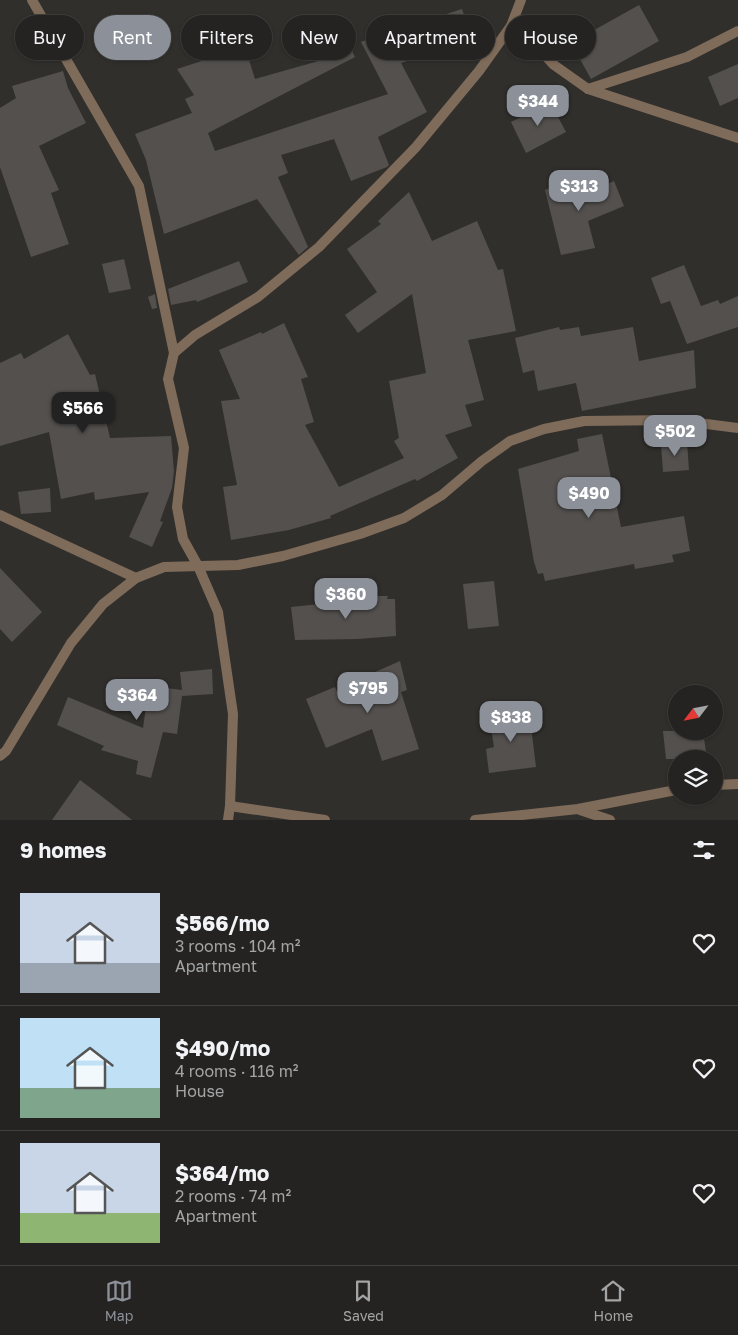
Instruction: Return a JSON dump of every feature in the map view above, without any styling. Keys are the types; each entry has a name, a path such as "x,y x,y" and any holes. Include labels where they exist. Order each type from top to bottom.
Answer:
{"street":[{"path":"32,0 138,186 174,353 168,379 184,448 176,507 183,539 198,566 218,612 233,714 228,820"},
{"path":"515,15 521,0"},
{"path":"588,90 687,57 738,31"},
{"path":"174,353 196,335 258,297 319,247 416,147 479,71 505,34"},
{"path":"549,60 588,90 738,138"},
{"path":"0,756 6,751 71,643 102,604 136,578 164,567 238,565 283,556 360,534 404,518 442,495 482,461 510,441 544,429 584,421 675,420 738,428"},
{"path":"0,516 136,578"},
{"path":"723,785 738,784"},
{"path":"475,820 578,809 668,792"},
{"path":"230,806 325,820"},
{"path":"578,809 610,820"}],"building":[{"path":"639,5 659,41 591,79 580,60 596,60 596,29"},
{"path":"462,9 464,15 443,15"},
{"path":"366,40 366,52 361,42"},
{"path":"205,60 249,60 255,79 322,60 349,60 208,133 215,151 388,94 370,60 410,60 401,63 427,112 378,137 389,165 387,167 351,181 334,139 281,155 288,173 278,177 308,247 299,255 257,199 164,234 146,160 135,134 192,113 185,99 194,95 177,69"},
{"path":"738,64 738,98 720,106 708,77"},
{"path":"63,71 68,88 86,123 39,146 59,190 51,193 69,244 31,257 0,167 0,108 16,98 12,86"},
{"path":"550,102 566,132 526,153 511,122"},
{"path":"576,176 584,194 614,181 624,206 588,221 595,248 561,255 545,190"},
{"path":"409,192 432,241 477,221 498,270 503,269 516,331 468,340 484,400 465,405 472,426 445,435 458,458 417,481 415,479 330,516 331,518 289,530 231,540 223,487 237,485 221,401 240,399 219,350 261,332 262,334 284,323 308,377 301,379 314,422 305,425 339,487 404,458 394,441 399,438 389,381 426,373 412,294 358,333 345,315 377,292 347,249 381,224 378,221"},
{"path":"124,259 131,289 109,293 102,264"},
{"path":"239,261 248,282 197,302 196,300 171,305 168,289"},
{"path":"684,265 701,306 718,300 720,304 738,296 738,327 687,344 670,301 661,304 651,278"},
{"path":"155,294 157,308 152,309 148,297"},
{"path":"559,327 560,330 579,327 581,336 633,327 639,361 694,350 696,388 582,411 576,383 538,391 534,370 523,373 515,338"},
{"path":"68,334 90,375 95,374 110,438 171,436 174,471 172,488 160,521 163,522 152,547 129,537 149,492 95,500 94,492 61,499 49,432 0,446 0,363 21,353 24,359"},
{"path":"602,434 621,527 684,516 690,551 672,555 674,562 635,569 634,564 545,581 543,573 538,574 534,562 518,469 579,451 577,439"},
{"path":"687,442 689,470 663,472 661,444"},
{"path":"50,488 51,512 21,514 18,492"},
{"path":"0,568 42,612 12,642 0,629"},
{"path":"494,581 499,626 468,629 463,584"},
{"path":"359,596 388,596 387,599 395,599 396,636 295,640 291,607 359,600"},
{"path":"400,661 407,690 401,692 419,749 382,761 372,729 326,748 306,699 335,687 340,698 376,678 375,672"},
{"path":"212,669 213,694 182,696 177,734 163,732 151,778 136,774 138,761 101,750 104,746 57,725 68,697 143,728 149,686 182,690 180,672"},
{"path":"529,710 536,767 489,773 486,749 494,747 489,716"},
{"path":"663,731 668,731 668,740 704,740 706,750 668,750 668,759 666,759"},
{"path":"80,780 100,795 132,820 52,820"}]}
